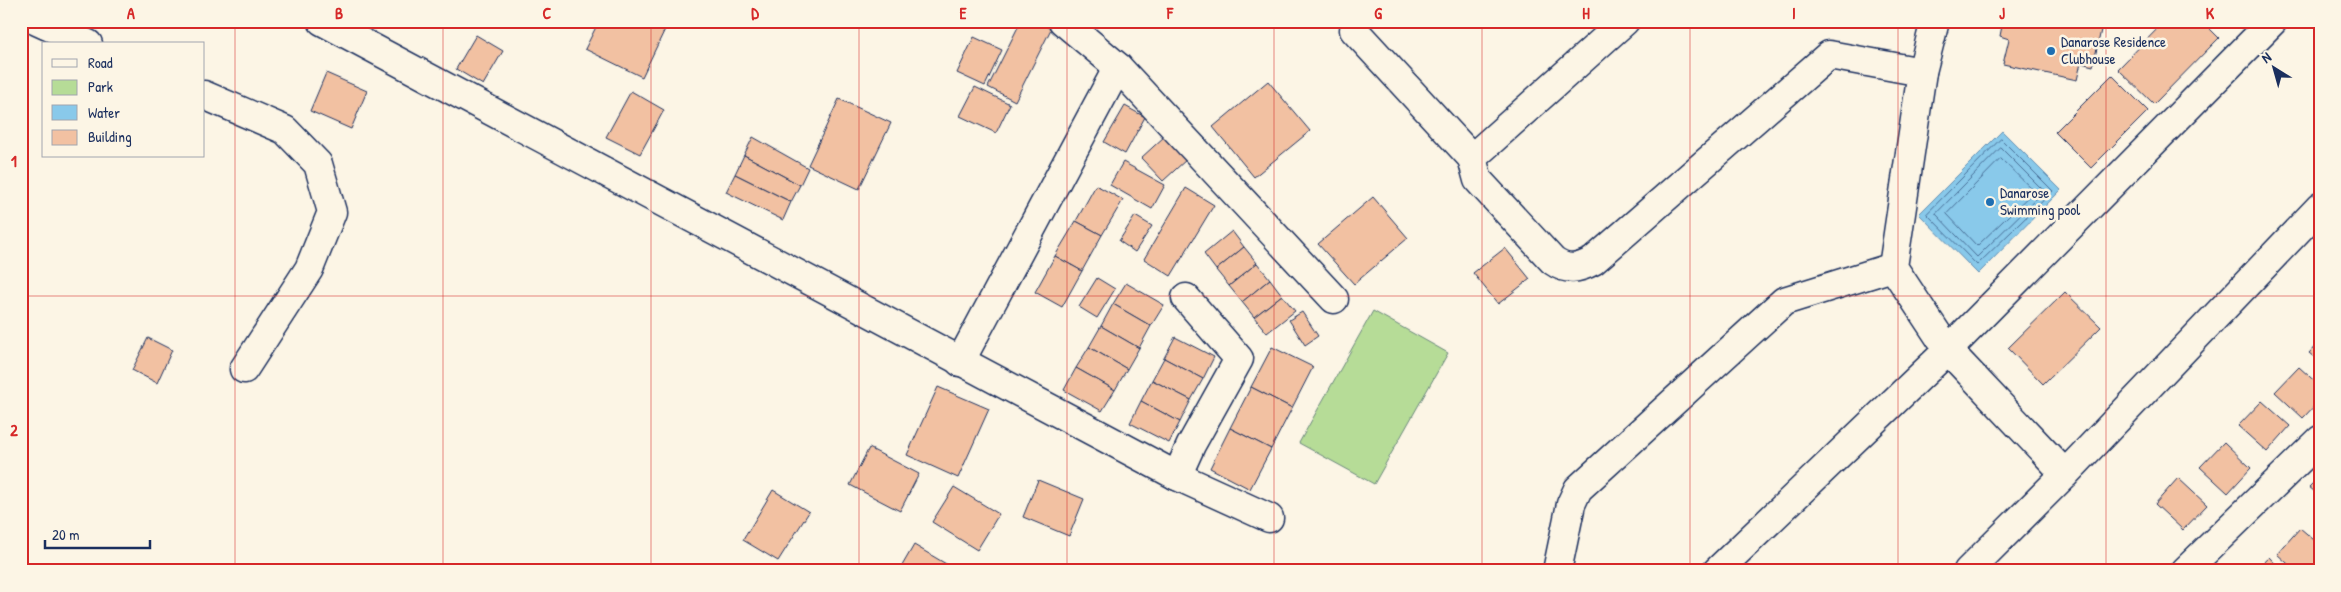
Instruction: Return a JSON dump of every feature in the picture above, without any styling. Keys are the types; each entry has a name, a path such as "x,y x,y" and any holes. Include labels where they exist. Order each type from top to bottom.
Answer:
{"street":[{"path":"37,21 84,42"},
{"path":"322,21 1176,476 1269,518"},
{"path":"1063,21 1118,67 1334,298"},
{"path":"1472,158 1626,21"},
{"path":"1935,21 1922,72 1893,267 1948,350 2066,474"},
{"path":"1716,571 1948,350 2273,21"},
{"path":"1355,24 1472,158 1478,180 1553,261 1569,268 1581,268 1592,261 1829,54 1922,72"},
{"path":"960,362 1118,67"},
{"path":"205,95 284,130 318,164 332,212 309,269 244,369"},
{"path":"1968,571 2066,474 2320,207"},
{"path":"1557,571 1571,504 1578,489 1784,301 1893,267"},
{"path":"1176,476 1239,359 1186,298"},
{"path":"2185,571 2320,440"}],"green space":[{"path":"1373,311 1448,353 1374,484 1299,443"}],"water":[{"name":"Danarose Swimming pool","path":"2002,131 2061,190 1978,274 1919,214"}],"building":[{"path":"599,21 669,21 642,77 585,49"},
{"path":"1021,21 1036,21 1051,29 1015,101 988,87"},
{"name":"Danarose Residence Clubhouse","path":"2003,21 2103,21 2093,66 2081,63 2077,80 2003,64 2009,39 2000,36"},
{"path":"2165,21 2202,21 2219,38 2154,104 2118,69"},
{"path":"2223,21 2236,21 2230,28"},
{"path":"476,35 503,51 483,85 456,69"},
{"path":"974,37 1002,50 985,86 957,73"},
{"path":"326,73 367,91 351,129 310,111"},
{"path":"2112,75 2148,111 2091,168 2055,132"},
{"path":"1268,81 1310,131 1254,177 1213,127"},
{"path":"975,87 1010,104 996,133 960,116"},
{"path":"631,91 664,110 640,154 606,137"},
{"path":"839,99 891,123 859,189 808,165"},
{"path":"1125,106 1145,117 1125,154 1104,142"},
{"path":"1165,136 1187,159 1163,181 1141,158"},
{"path":"753,137 808,168 800,185 744,155"},
{"path":"744,155 800,185 791,202 735,174"},
{"path":"1123,162 1165,185 1152,209 1110,185"},
{"path":"735,174 791,202 783,220 726,192"},
{"path":"1096,185 1123,200 1102,235 1076,221"},
{"path":"1186,188 1214,205 1171,276 1144,259"},
{"path":"1373,197 1408,238 1354,284 1318,244"},
{"path":"1135,216 1152,226 1135,252 1119,241"},
{"path":"1076,221 1102,235 1082,271 1055,256"},
{"path":"1232,231 1244,247 1216,270 1204,254"},
{"path":"1244,247 1257,263 1229,286 1216,270"},
{"path":"1505,248 1530,279 1498,304 1473,273"},
{"path":"1055,256 1082,271 1062,307 1035,292"},
{"path":"1257,263 1270,279 1242,302 1229,286"},
{"path":"1097,278 1115,289 1097,318 1079,307"},
{"path":"1270,279 1282,295 1254,317 1242,302"},
{"path":"1126,283 1164,305 1151,326 1113,304"},
{"path":"2065,292 2101,327 2043,384 2008,348"},
{"path":"1282,295 1295,311 1267,333 1254,317"},
{"path":"1113,304 1151,326 1139,348 1101,326"},
{"path":"1302,312 1318,336 1305,345 1289,320"},
{"path":"1101,326 1139,348 1127,369 1089,347"},
{"path":"1175,337 1214,357 1203,379 1164,358"},
{"path":"148,338 172,350 157,383 132,370"},
{"path":"2320,341 2320,362 2309,353"},
{"path":"1089,347 1127,369 1115,390 1076,368"},
{"path":"1272,347 1313,367 1292,408 1251,387"},
{"path":"1164,358 1203,379 1191,400 1152,380"},
{"path":"2299,367 2320,386 2320,400 2303,418 2275,392"},
{"path":"1076,368 1115,390 1102,411 1064,390"},
{"path":"1152,380 1191,400 1180,422 1141,401"},
{"path":"938,387 989,409 958,478 907,455"},
{"path":"1251,387 1292,408 1271,449 1230,428"},
{"path":"1141,401 1180,422 1169,443 1130,423"},
{"path":"2262,401 2290,426 2267,452 2238,426"},
{"path":"1230,428 1271,449 1250,489 1210,468"},
{"path":"2224,442 2251,468 2228,493 2200,467"},
{"path":"869,448 919,474 900,511 850,485"},
{"path":"2320,476 2320,496 2309,487"},
{"path":"2178,478 2207,505 2183,530 2155,504"},
{"path":"1038,480 1084,499 1069,536 1023,517"},
{"path":"954,487 999,514 977,550 932,522"},
{"path":"773,490 809,512 778,561 743,540"},
{"path":"2300,528 2320,545 2320,564 2313,571 2296,571 2277,554"},
{"path":"914,545 958,571 899,571"},
{"path":"2269,557 2282,571 2254,571"}],"place":[{"name":"Danarose Residence Clubhouse","path":"2051,51"},
{"name":"Danarose Swimming pool","path":"1990,202"}]}
